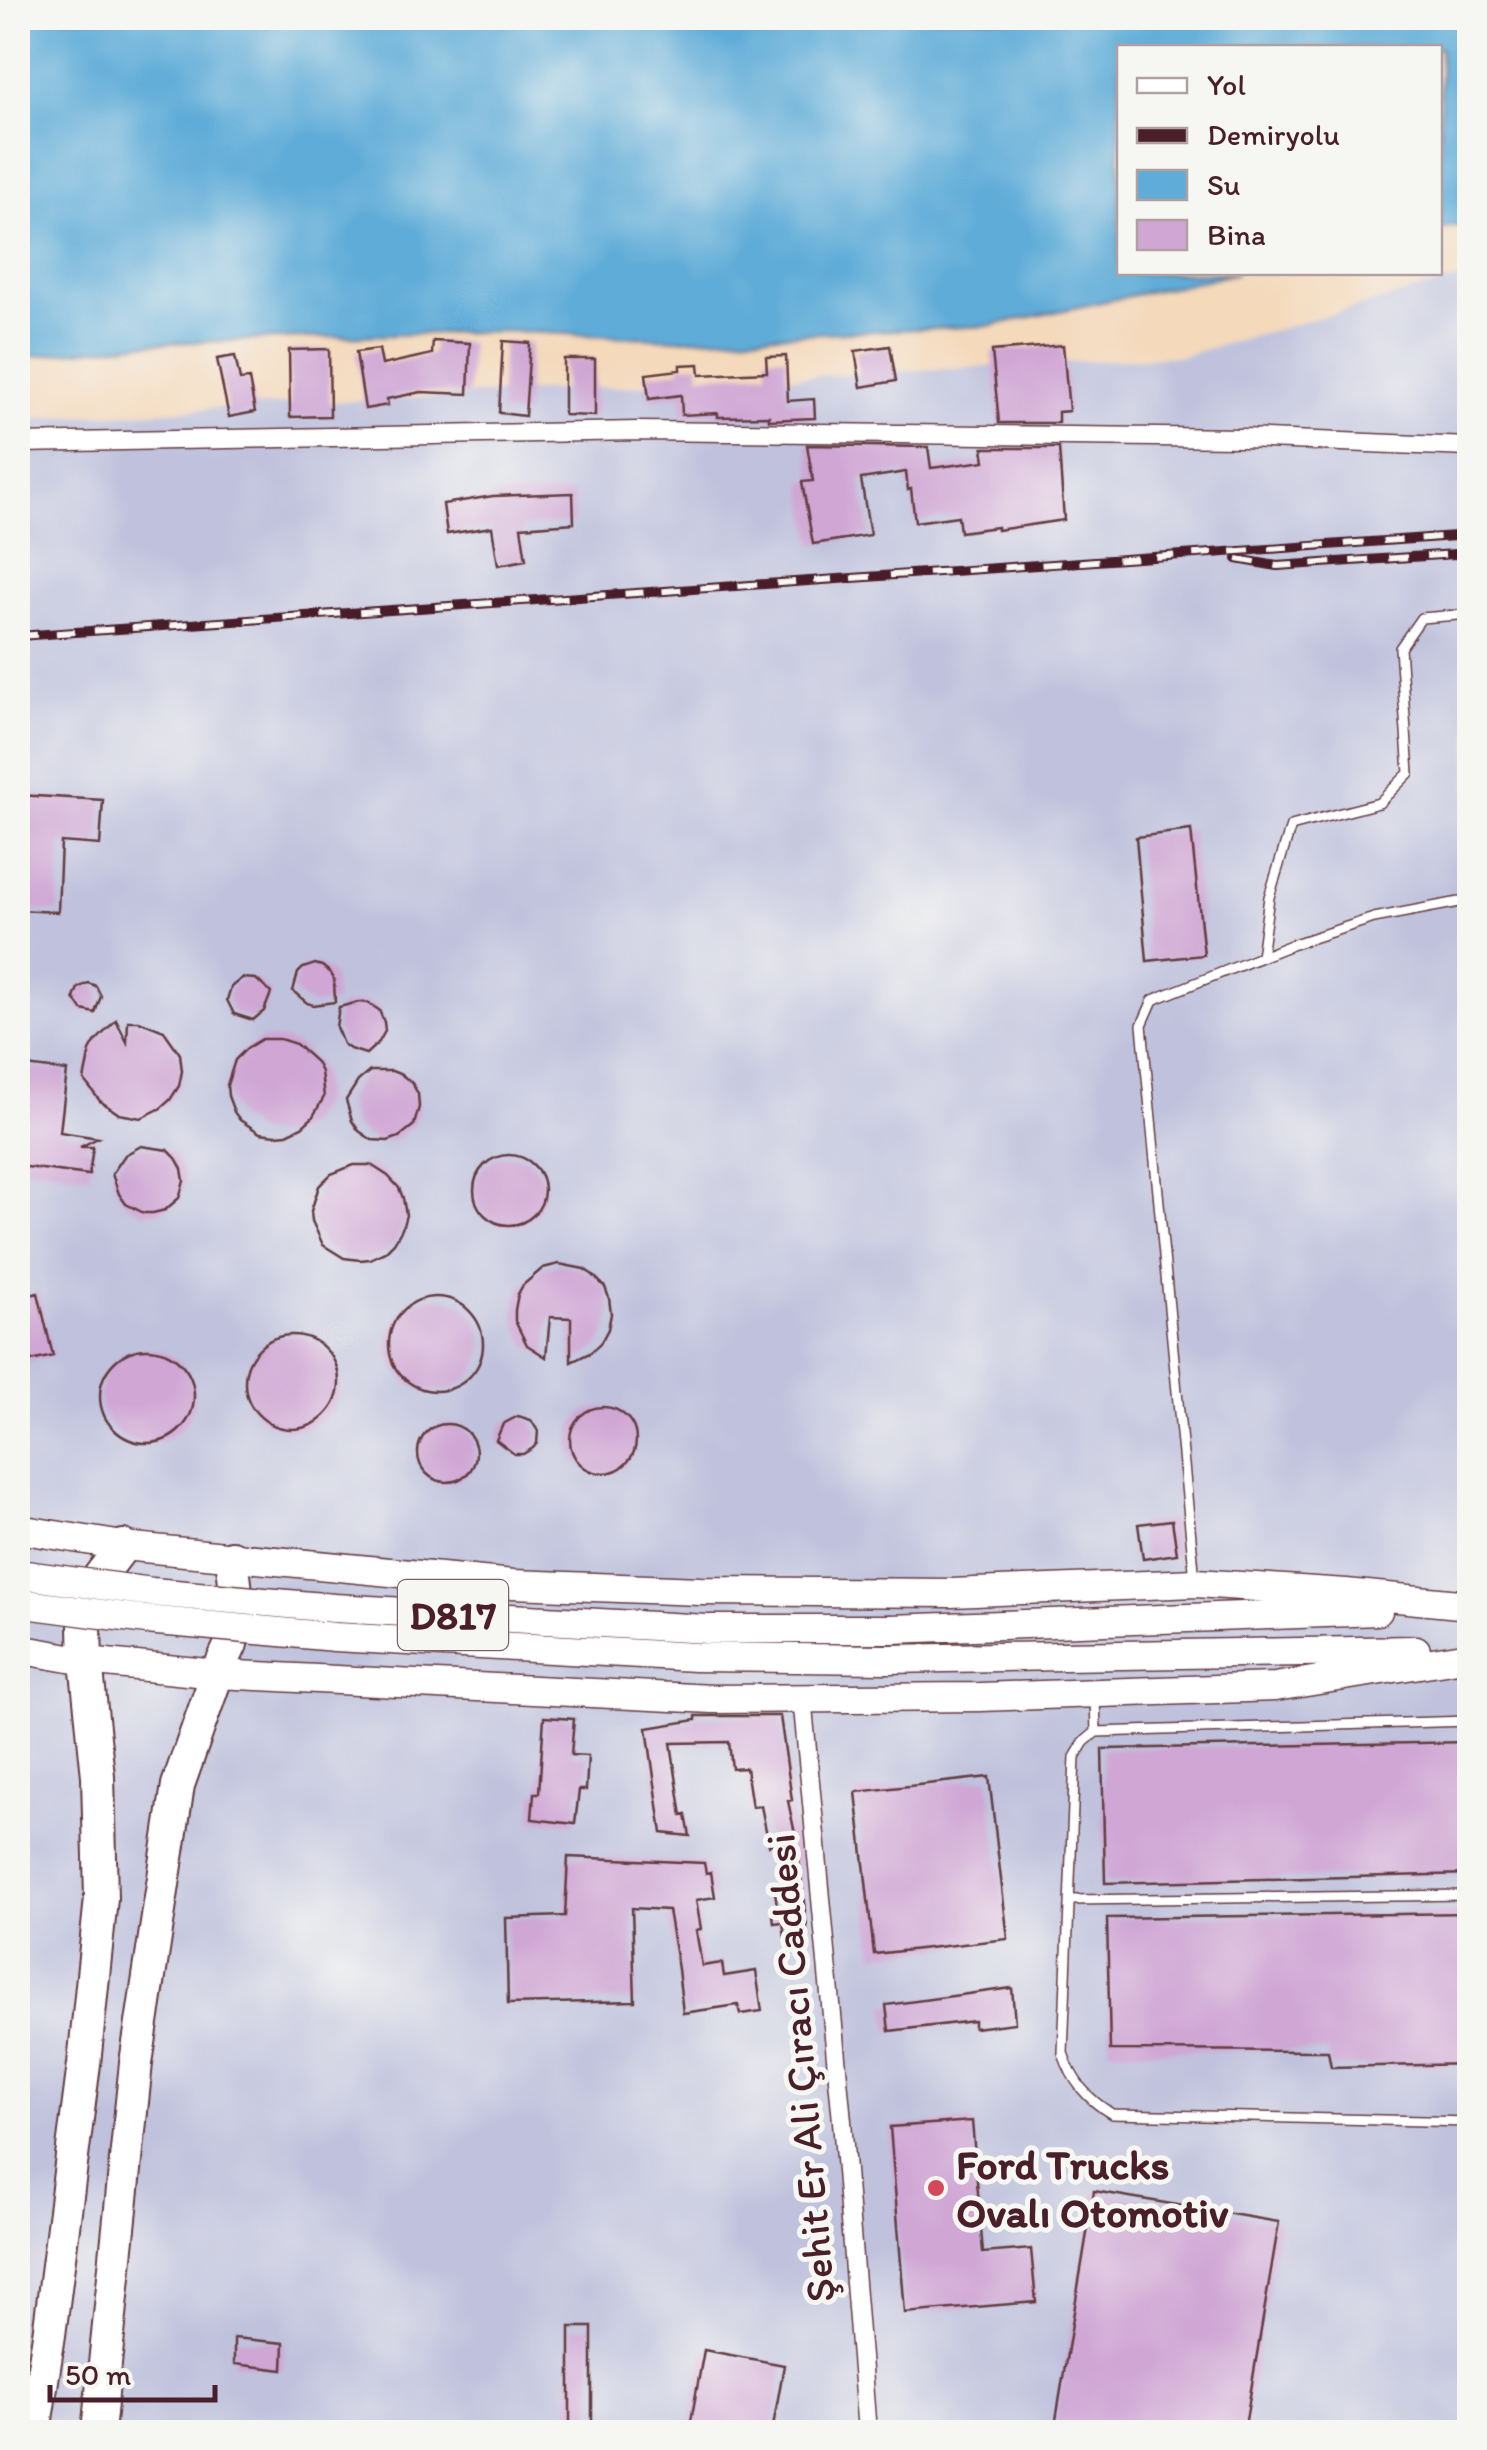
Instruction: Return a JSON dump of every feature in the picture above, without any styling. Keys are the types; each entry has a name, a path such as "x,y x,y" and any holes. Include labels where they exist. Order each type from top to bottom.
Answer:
{"highway":[{"path":"18,1529 124,1546 512,1584 951,1594 1196,1583 1470,1606"},
{"path":"34,2432 84,2064 100,1898 98,1776 85,1626 100,1576 124,1546"},
{"path":"98,2432 136,2063 178,1785 231,1644 236,1592 232,1558"},
{"name":"D817","path":"18,1574 170,1594 707,1629 891,1629 1470,1606"},
{"name":"D817","path":"18,1603 148,1620 354,1638 695,1657 1470,1653"},
{"path":"18,1649 86,1661 217,1674 712,1699 980,1697 1275,1687 1470,1653"}],"street":[{"path":"18,443 638,431 1243,438 1470,447"},
{"name":"Şehit Er Ali Çıracı Caddesi","path":"802,1696 867,2432"}],"lane":[{"path":"1261,957 1269,897 1291,826 1379,804 1408,774 1400,648 1421,618 1470,614"},
{"path":"1196,1583 1142,1025 1153,1000 1291,945 1374,918 1470,900"},
{"path":"1094,1693 1096,1732"},
{"path":"1470,1721 1096,1732 1075,1757 1064,2053 1080,2088 1112,2114 1470,2122"},
{"path":"1070,1900 1470,1895"}],"shaded area":[{"path":"1469,276 1469,2432 18,2432 18,419 1181,356"}],"water":[{"path":"18,18 1469,18 1469,223 1442,229 1442,45 1117,45 1117,275 1228,275 989,326 678,339 503,331 136,344 18,358"}],"building":[{"path":"433,341 470,343 468,394 421,392 387,399 388,405 365,409 356,352 379,349 382,365 432,354"},
{"path":"503,341 530,343 525,416 499,413"},
{"path":"1063,345 1069,411 1058,412 1058,423 999,423 992,351"},
{"path":"890,346 896,381 861,387 855,351"},
{"path":"329,349 330,416 290,417 289,350"},
{"path":"235,356 240,380 249,379 255,412 229,417 217,359"},
{"path":"786,356 788,401 814,399 815,418 769,420 769,416 718,417 718,413 682,415 681,395 649,399 646,374 699,364 700,375 767,372 766,357"},
{"path":"564,359 595,359 595,416 564,415"},
{"path":"807,445 928,447 931,468 985,461 983,448 1059,448 1064,520 960,532 958,516 915,522 906,472 861,479 870,535 813,544 802,482 813,481"},
{"path":"573,493 574,523 521,527 526,560 498,565 492,527 447,534 443,504 493,496"},
{"path":"18,795 103,800 100,845 61,842 58,912 18,910"},
{"path":"1191,830 1204,955 1147,961 1136,837"},
{"path":"315,964 331,973 335,1002 313,1005 293,991 298,973"},
{"path":"242,978 256,979 271,993 264,1011 253,1020 234,1014 227,1000 231,987"},
{"path":"88,983 96,986 101,996 95,1013 82,1010 74,998 78,988"},
{"path":"359,1002 379,1010 384,1022 385,1031 379,1042 366,1054 343,1044 336,1027 339,1007"},
{"path":"116,1020 127,1042 128,1021 139,1021 164,1031 180,1054 179,1086 161,1108 141,1118 119,1114 100,1101 84,1080 90,1051"},
{"path":"262,1039 296,1044 321,1072 324,1097 312,1118 287,1134 260,1133 240,1120 228,1096 227,1085 235,1060"},
{"path":"18,1065 67,1071 60,1132 98,1138 80,1147 93,1147 89,1175 18,1166"},
{"path":"370,1071 402,1075 418,1094 414,1125 388,1141 372,1140 359,1131 346,1100"},
{"path":"141,1146 168,1150 182,1169 184,1181 179,1198 165,1210 144,1213 126,1204 119,1194 112,1174 125,1155"},
{"path":"509,1155 534,1165 544,1190 534,1215 509,1225 484,1215 474,1190 484,1165"},
{"path":"354,1165 371,1165 388,1176 399,1188 406,1215 394,1243 370,1259 344,1258 323,1245 312,1221 319,1186 331,1174"},
{"path":"559,1264 593,1275 605,1287 611,1314 600,1344 571,1362 571,1318 550,1317 546,1357 527,1345 515,1321 523,1285 543,1268"},
{"path":"38,1293 53,1356 27,1362 18,1322 18,1298"},
{"path":"436,1297 454,1300 469,1311 480,1326 480,1362 469,1377 454,1388 436,1391 418,1388 403,1377 392,1362 389,1344 392,1326 403,1311 418,1300"},
{"path":"292,1335 310,1339 325,1349 335,1364 339,1382 335,1400 325,1415 310,1425 292,1429 274,1425 259,1415 249,1400 245,1382 249,1364 259,1349 274,1339"},
{"path":"147,1349 165,1353 180,1363 190,1378 194,1396 190,1414 180,1429 165,1439 147,1443 129,1439 114,1429 104,1414 100,1396 104,1378 114,1363 129,1353"},
{"path":"603,1407 626,1417 636,1440 626,1463 603,1473 580,1463 570,1440 580,1417"},
{"path":"518,1416 531,1420 538,1431 537,1443 523,1454 514,1454 496,1440 503,1424"},
{"path":"447,1424 468,1432 476,1453 468,1474 447,1482 426,1474 418,1453 426,1432"},
{"path":"1172,1520 1177,1554 1143,1559 1138,1524"},
{"path":"696,1716 780,1716 808,1936 785,1938 783,1922 774,1923 774,1885 781,1884 776,1843 769,1845 761,1806 752,1807 746,1768 732,1769 729,1742 671,1743 682,1816 686,1815 690,1836 662,1833 647,1728 696,1720"},
{"path":"544,1717 574,1719 571,1755 588,1756 586,1790 579,1790 575,1824 532,1819 534,1793 539,1793"},
{"path":"1470,1742 1470,1874 1105,1883 1102,1749"},
{"path":"989,1777 1008,1939 874,1954 856,1792"},
{"path":"568,1857 704,1863 706,1873 711,1872 715,1897 696,1900 702,1966 722,1963 724,1976 756,1971 762,2011 740,2014 738,2005 683,2013 668,1910 632,1908 635,2001 508,2004 506,1918 565,1916"},
{"path":"1470,1913 1470,2064 1331,2067 1328,2051 1110,2050 1107,1918"},
{"path":"1012,1988 1015,2023 974,2028 974,2021 889,2031 886,2005"},
{"name":"Ford Trucks Ovalı Otomotiv","path":"972,2121 983,2253 1031,2249 1036,2302 905,2313 890,2127"},
{"path":"1094,2191 1279,2222 1244,2432 1054,2432"},
{"path":"570,2327 592,2327 592,2432 570,2432"},
{"path":"234,2338 284,2343 283,2370 234,2364"},
{"path":"704,2350 784,2365 772,2432 689,2432"}],"railway":[{"path":"18,636 1470,535"},
{"path":"1237,559 1277,566 1470,553"}],"place":[{"name":"Ford Trucks Ovalı Otomotiv","path":"936,2188"}]}
